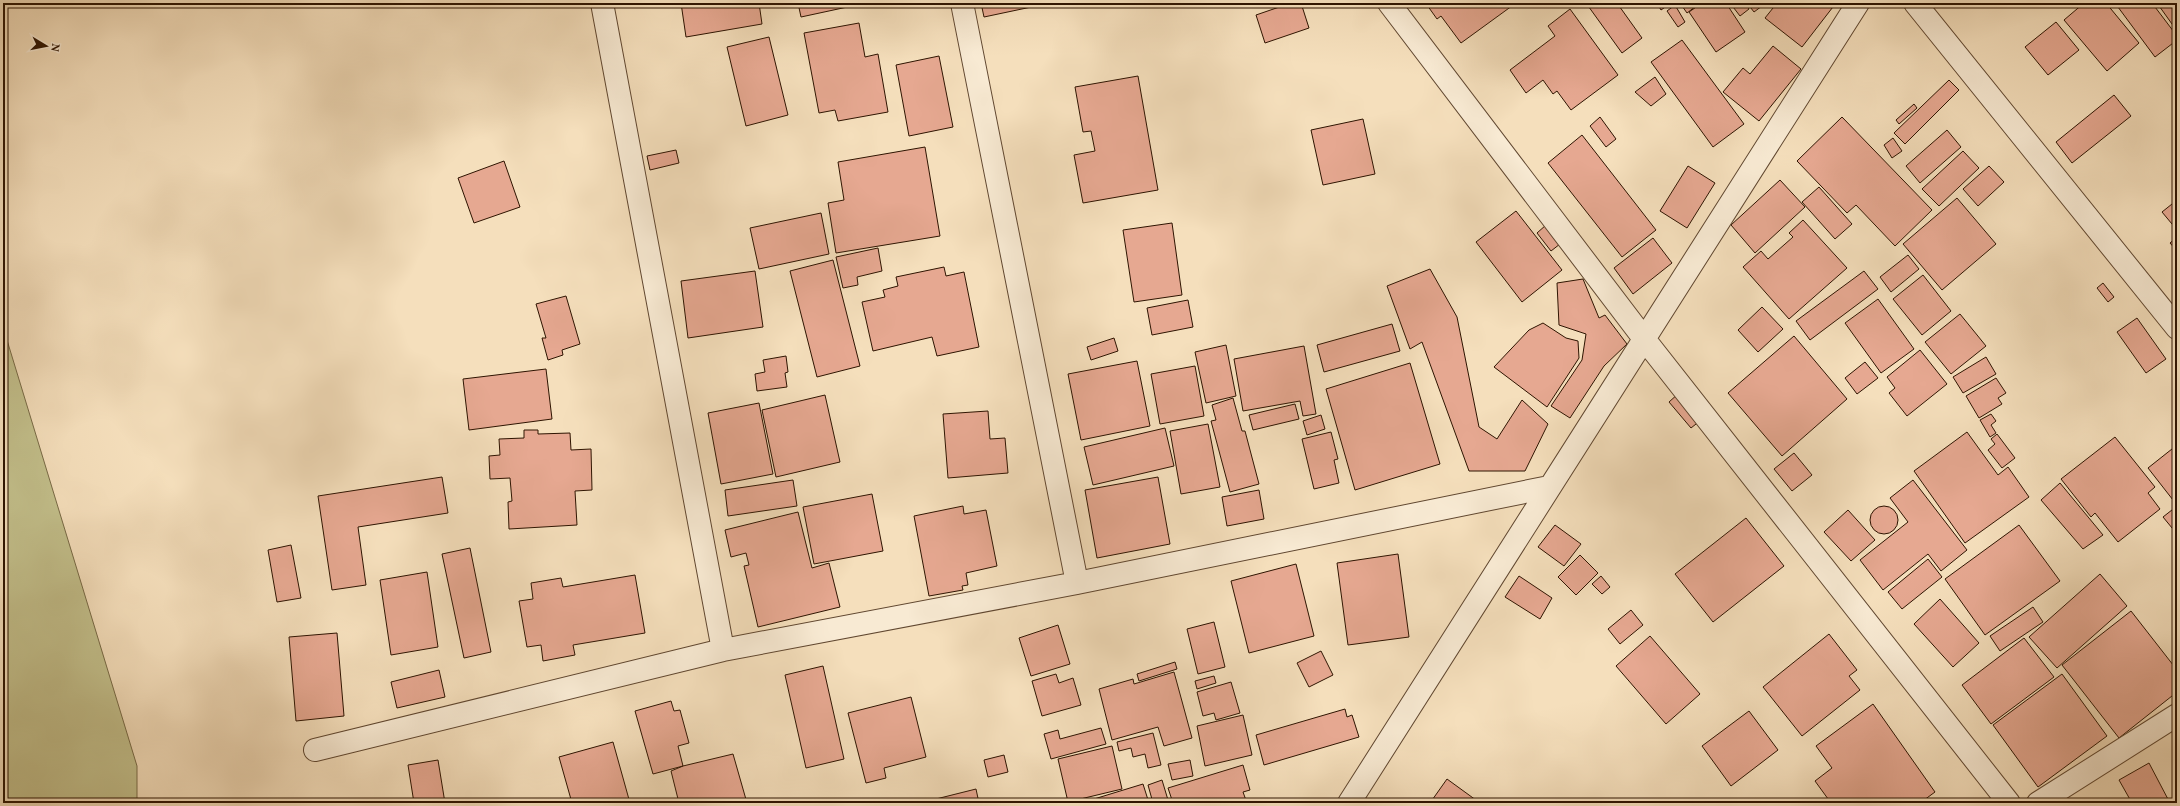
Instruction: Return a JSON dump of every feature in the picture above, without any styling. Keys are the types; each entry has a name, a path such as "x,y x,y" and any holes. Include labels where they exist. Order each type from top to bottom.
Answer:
{"street":[{"path":"602,3 723,650"},
{"path":"962,3 1077,583"},
{"path":"1389,3 1645,340 2009,803"},
{"path":"1349,803 1858,3"},
{"path":"1915,3 2177,328"},
{"path":"315,750 723,650 1077,583 1549,487"},
{"path":"2038,803 2177,715"}],"shaded area":[{"path":"3,327 137,766 137,803 3,803"}],"building":[{"path":"681,3 759,3 762,24 686,37"},
{"path":"798,3 852,3 852,6 801,17"},
{"path":"981,3 1035,3 1036,6 984,17"},
{"path":"1291,3 1301,3 1309,28 1265,43 1256,15"},
{"path":"1430,3 1516,3 1461,43 1441,16 1437,19 1427,5"},
{"path":"1586,3 1617,3 1642,38 1622,53"},
{"path":"1657,3 1671,3 1661,10"},
{"path":"1680,3 1700,3 1687,13"},
{"path":"1702,3 1726,3 1745,32 1716,52 1689,12"},
{"path":"1730,3 1745,3 1749,9 1740,16"},
{"path":"1747,3 1766,3 1754,12"},
{"path":"1777,3 1836,3 1802,47 1765,18"},
{"path":"2084,3 2106,3 2139,43 2107,71 2064,20"},
{"path":"2115,3 2152,3 2177,36 2177,40 2155,57"},
{"path":"2157,3 2177,3 2177,31"},
{"path":"1675,5 1685,22 1678,27 1667,11"},
{"path":"1570,9 1618,75 1571,110 1557,91 1553,94 1543,80 1526,93 1510,70 1555,36 1548,26"},
{"path":"2056,22 2079,50 2048,75 2025,47"},
{"path":"859,23 865,57 878,54 888,112 838,121 835,110 819,113 804,33"},
{"path":"769,37 788,115 746,126 727,47"},
{"path":"1682,40 1744,124 1713,147 1651,62"},
{"path":"1773,46 1801,69 1759,121 1723,92 1743,68 1750,74"},
{"path":"939,56 953,127 909,136 896,65"},
{"path":"1138,76 1158,190 1083,203 1074,155 1095,151 1091,131 1083,132 1075,87"},
{"path":"1655,77 1666,94 1651,106 1635,92"},
{"path":"1949,80 1959,90 1905,144 1894,133"},
{"path":"2114,95 2131,116 2072,163 2056,142"},
{"path":"1914,104 1917,108 1899,124 1896,120"},
{"path":"1600,117 1616,139 1606,147 1590,126"},
{"path":"1842,117 1932,210 1895,246 1856,205 1847,213 1797,161"},
{"path":"1363,119 1375,174 1323,185 1311,130"},
{"path":"1947,130 1961,147 1920,183 1906,166"},
{"path":"1582,135 1656,230 1622,257 1548,163"},
{"path":"1893,138 1902,151 1892,158 1884,145"},
{"path":"925,147 940,236 836,253 828,203 844,200 838,162"},
{"path":"676,150 679,163 650,170 647,156"},
{"path":"1963,151 1979,168 1939,206 1922,189"},
{"path":"504,161 520,207 474,223 458,178"},
{"path":"1688,166 1715,183 1687,228 1660,211"},
{"path":"1989,166 2004,182 1978,206 1963,189"},
{"path":"1780,180 1805,207 1755,253 1731,225"},
{"path":"1819,187 1852,224 1835,239 1802,202"},
{"path":"1957,198 1996,244 1942,290 1903,244"},
{"path":"2177,200 2177,230 2162,212"},
{"path":"1516,211 1562,270 1522,302 1476,242"},
{"path":"821,213 829,254 759,269 750,228"},
{"path":"1803,220 1847,268 1789,319 1743,267 1761,251 1768,259 1793,237 1789,233"},
{"path":"1172,223 1182,295 1134,302 1123,230"},
{"path":"1546,225 1560,244 1551,251 1537,233"},
{"path":"2177,237 2177,251 2170,243"},
{"path":"1653,238 1672,263 1633,294 1614,268"},
{"path":"878,248 882,271 857,277 858,285 843,288 836,257"},
{"path":"1908,255 1919,269 1891,292 1880,277"},
{"path":"833,260 860,366 817,377 790,271"},
{"path":"944,267 946,276 964,272 979,347 937,356 932,337 873,351 862,302 885,297 883,290 898,286 896,277"},
{"path":"1430,269 1457,317 1479,427 1497,439 1522,400 1548,424 1525,471 1469,471 1422,342 1410,349 1387,286"},
{"path":"755,271 763,327 688,338 681,281"},
{"path":"1864,271 1878,289 1810,340 1796,321"},
{"path":"1923,275 1951,311 1922,335 1893,299"},
{"path":"1583,279 1599,318 1605,315 1627,344 1604,366 1570,418 1551,406 1582,360 1586,334 1559,325 1557,283"},
{"path":"2103,283 2114,297 2108,302 2097,288"},
{"path":"566,296 580,344 562,350 563,355 548,360 542,338 546,338 536,304"},
{"path":"1878,299 1914,349 1881,373 1845,323"},
{"path":"1188,300 1193,327 1152,335 1147,308"},
{"path":"1762,307 1783,329 1758,352 1738,330"},
{"path":"1960,314 1986,346 1951,374 1925,342"},
{"path":"2137,318 2166,359 2146,373 2117,332"},
{"path":"1543,323 1566,338 1578,341 1579,358 1547,407 1494,367 1529,330"},
{"path":"1392,324 1400,351 1324,372 1317,345"},
{"path":"1794,336 1847,399 1782,456 1728,393"},
{"path":"1114,338 1118,351 1091,360 1087,347"},
{"path":"1226,345 1236,396 1206,403 1195,352"},
{"path":"1304,346 1316,414 1303,416 1300,401 1243,411 1234,359"},
{"path":"1920,350 1947,384 1907,416 1889,393 1895,388 1887,377"},
{"path":"786,356 788,372 785,373 787,387 757,391 755,374 765,372 763,360"},
{"path":"1986,357 1996,374 1963,393 1953,377"},
{"path":"1137,361 1150,426 1081,440 1068,374"},
{"path":"1865,362 1878,378 1857,394 1845,378"},
{"path":"1410,363 1440,464 1355,490 1326,389"},
{"path":"1195,366 1204,416 1160,424 1151,374"},
{"path":"546,369 552,419 469,430 463,379"},
{"path":"1996,378 2006,393 1998,398 2002,404 1979,418 1966,396"},
{"path":"1679,393 1701,420 1691,428 1669,402"},
{"path":"825,395 840,462 776,477 762,410"},
{"path":"1233,398 1242,431 1245,431 1259,484 1230,492 1211,421 1216,420 1212,405"},
{"path":"759,403 773,474 721,484 708,413"},
{"path":"1295,404 1299,419 1253,430 1249,415"},
{"path":"988,411 990,439 1005,438 1008,473 948,478 943,414"},
{"path":"1991,414 1996,421 1991,425 1996,433 1990,437 1980,420"},
{"path":"1321,415 1325,429 1307,435 1303,421"},
{"path":"1208,424 1220,487 1181,494 1170,431"},
{"path":"1165,428 1174,466 1093,485 1084,447"},
{"path":"524,430 538,430 538,434 570,433 571,450 591,449 592,490 575,491 577,525 509,529 508,502 512,501 510,478 490,479 489,456 500,455 499,439 524,438"},
{"path":"1331,432 1338,459 1334,460 1339,483 1314,489 1302,439"},
{"path":"1967,432 1998,475 2008,467 2029,497 1965,543 1914,471"},
{"path":"1997,434 2015,458 2002,468 1988,450 1995,444 1991,439"},
{"path":"2115,437 2155,487 2148,493 2160,509 2118,542 2095,513 2091,517 2061,479"},
{"path":"2177,445 2177,497 2173,500 2148,468"},
{"path":"1794,453 1812,475 1792,491 1774,469"},
{"path":"442,477 448,513 358,527 366,585 332,590 318,496"},
{"path":"1158,477 1170,544 1097,558 1085,490"},
{"path":"793,480 797,506 728,516 725,490"},
{"path":"1913,480 1967,550 1941,571 1928,554 1883,590 1860,560 1908,522 1890,498"},
{"path":"2060,483 2103,535 2083,549 2041,500"},
{"path":"1259,490 1264,519 1227,526 1222,497"},
{"path":"872,494 883,551 814,564 803,507"},
{"path":"963,506 964,514 986,510 997,566 966,573 968,585 962,586 963,590 929,596 914,516"},
{"path":"1884,506 1894,510 1898,520 1894,530 1884,534 1874,530 1870,520 1874,510"},
{"path":"2177,506 2177,534 2163,517"},
{"path":"1848,510 1875,540 1851,561 1824,532"},
{"path":"798,512 812,568 829,563 840,607 758,627 744,566 749,565 746,553 731,557 725,530"},
{"path":"1746,518 1784,566 1713,622 1675,574"},
{"path":"1555,525 1581,544 1564,566 1538,547"},
{"path":"2019,525 2060,581 1985,635 1945,579"},
{"path":"291,545 301,598 277,602 268,550"},
{"path":"470,548 491,652 464,658 442,554"},
{"path":"1398,554 1409,637 1348,645 1337,563"},
{"path":"1580,555 1598,573 1576,595 1558,577"},
{"path":"1928,559 1942,577 1902,609 1888,592"},
{"path":"1296,564 1314,636 1249,653 1231,581"},
{"path":"427,572 438,647 391,655 380,580"},
{"path":"2100,574 2127,606 2057,668 2029,637"},
{"path":"635,575 645,633 573,645 575,655 543,661 541,645 527,647 519,601 533,599 531,583 561,578 563,587"},
{"path":"1519,576 1552,598 1540,619 1505,597"},
{"path":"1601,576 1610,587 1602,594 1592,584"},
{"path":"1940,599 1979,643 1953,667 1914,624"},
{"path":"2033,607 2043,622 2000,651 1990,636"},
{"path":"1631,610 1643,625 1620,644 1608,629"},
{"path":"2131,611 2177,670 2177,692 2119,738 2062,665"},
{"path":"1214,622 1225,667 1198,674 1187,629"},
{"path":"1058,625 1070,664 1031,676 1019,638"},
{"path":"337,633 344,716 296,721 289,637"},
{"path":"1829,634 1857,670 1849,676 1860,690 1802,736 1763,687"},
{"path":"1650,636 1700,694 1666,724 1616,666"},
{"path":"2024,638 2054,677 1991,724 1962,685"},
{"path":"1321,651 1333,675 1309,687 1297,663"},
{"path":"1175,662 1177,669 1139,681 1137,674"},
{"path":"823,666 844,759 806,768 785,675"},
{"path":"439,670 445,697 397,708 391,682"},
{"path":"1174,672 1192,738 1164,746 1158,727 1112,740 1099,689 1133,679 1134,684"},
{"path":"1056,674 1059,683 1073,678 1081,705 1042,716 1032,681"},
{"path":"2062,674 2107,736 2038,787 1993,725"},
{"path":"1214,676 1216,683 1197,689 1195,681"},
{"path":"1231,682 1240,713 1216,720 1214,713 1203,716 1197,692"},
{"path":"911,697 926,757 884,768 886,778 866,783 848,713"},
{"path":"671,701 674,711 680,710 689,743 678,746 683,766 653,774 635,711"},
{"path":"1873,704 1935,792 1920,803 1831,803 1815,781 1832,768 1816,746"},
{"path":"1345,709 1347,717 1352,715 1359,737 1264,765 1256,735"},
{"path":"1749,711 1778,750 1731,786 1702,746"},
{"path":"1243,715 1252,755 1205,766 1197,726"},
{"path":"1101,728 1106,744 1051,759 1044,734 1058,730 1060,739"},
{"path":"1153,733 1161,765 1148,768 1145,754 1133,757 1131,748 1119,751 1117,742"},
{"path":"613,742 630,803 572,803 559,757"},
{"path":"1112,746 1122,789 1068,802 1058,759"},
{"path":"733,754 747,803 679,803 671,771 683,766"},
{"path":"1004,755 1008,772 988,777 984,760"},
{"path":"438,760 445,803 414,803 408,765"},
{"path":"1190,760 1193,776 1172,780 1168,764"},
{"path":"2149,763 2170,803 2132,803 2119,780"},
{"path":"1243,765 1250,790 1243,792 1247,803 1173,803 1168,788"},
{"path":"1447,779 1480,803 1430,803"},
{"path":"1162,780 1168,800 1153,803 1148,785"},
{"path":"1143,784 1149,803 1081,803"},
{"path":"976,789 979,803 920,803"}]}
